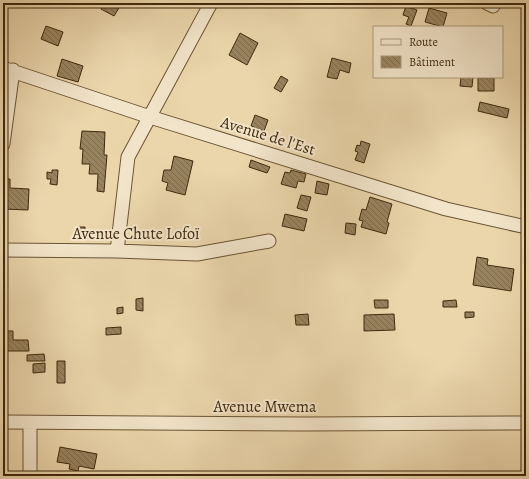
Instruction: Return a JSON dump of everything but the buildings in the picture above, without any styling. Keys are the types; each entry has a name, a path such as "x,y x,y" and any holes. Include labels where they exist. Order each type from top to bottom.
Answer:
{"street":[{"path":"117,251 128,157 211,3"},
{"path":"3,144 8,69"},
{"name":"Avenue de l'Est","path":"8,69 150,117 446,209 526,227"},
{"name":"Avenue Chute Lofoï","path":"3,250 117,251 197,254 269,241"},
{"name":"Avenue Mwema","path":"3,422 313,424 526,422"},
{"path":"30,423 30,476"}]}
